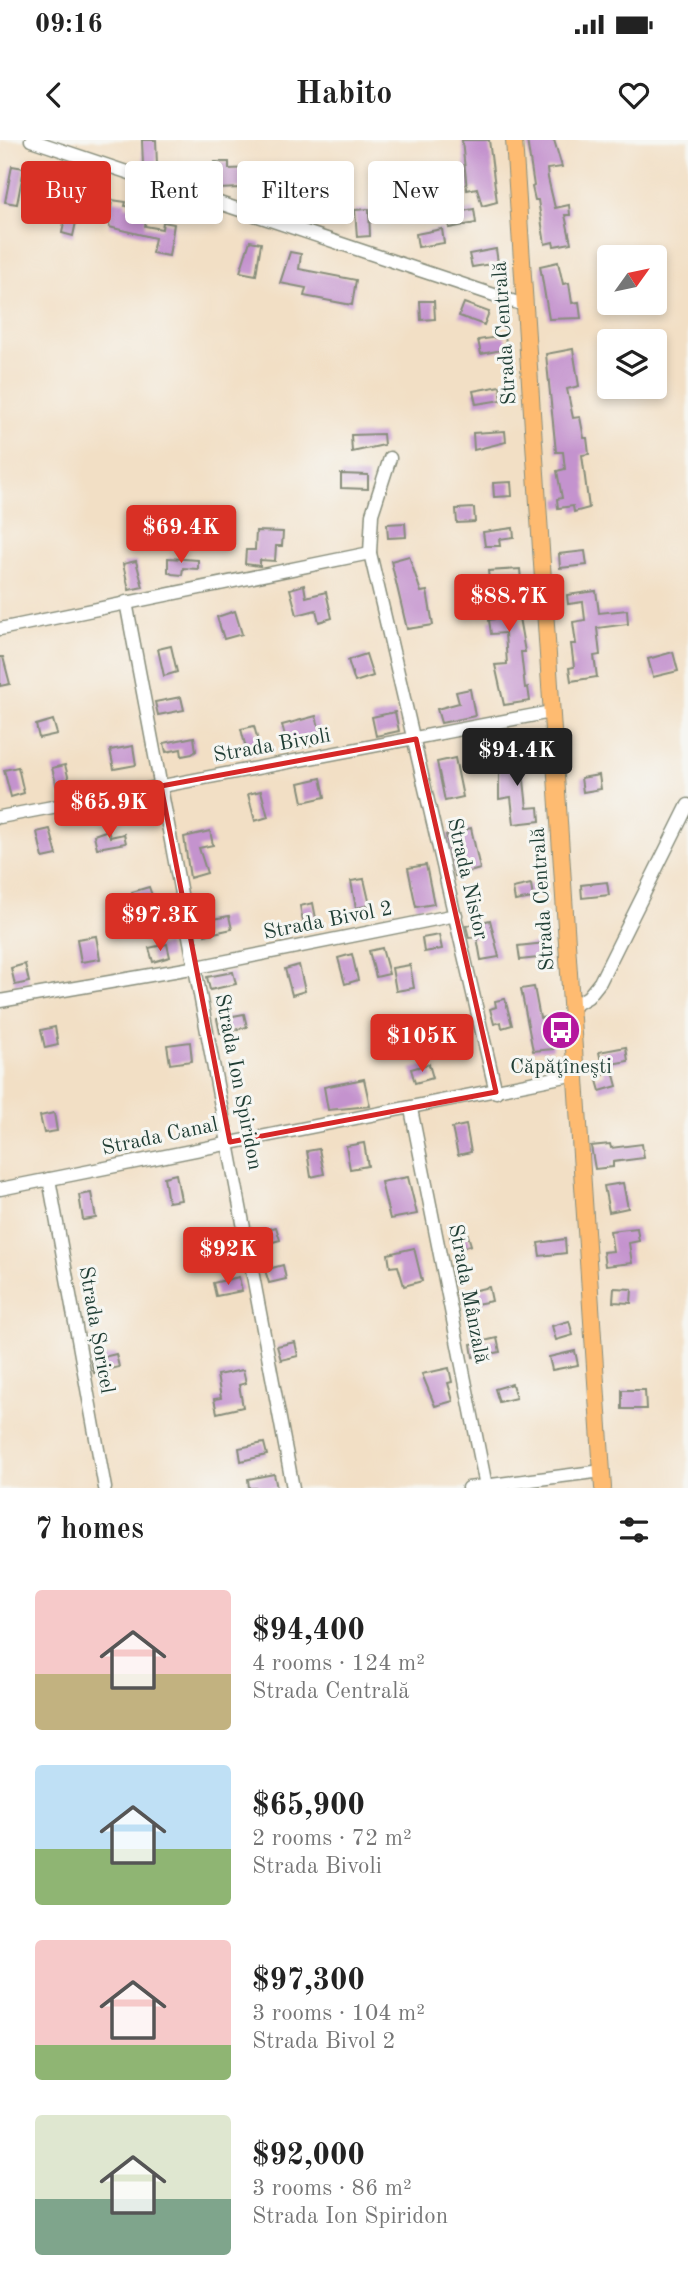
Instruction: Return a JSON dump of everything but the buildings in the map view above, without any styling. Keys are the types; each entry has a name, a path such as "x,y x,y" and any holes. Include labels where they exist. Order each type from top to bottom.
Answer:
{"main road":[{"name":"Strada Centrală","path":"514,140 603,1488"}],"street":[{"path":"31,140 524,305"},
{"name":"Strada Nistor","path":"390,458 372,514 370,553 416,739 496,1092"},
{"path":"0,629 370,553"},
{"name":"Strada Ion Spiridon","path":"127,602 230,1142 292,1488"},
{"name":"Strada Bivoli","path":"0,817 551,712"},
{"path":"571,1007 588,997 600,982 688,805"},
{"name":"Strada Bivol 2","path":"0,1001 197,968 456,915"},
{"name":"Strada Canal","path":"0,1189 576,1074"},
{"name":"Strada Mânzală","path":"411,1109 486,1486"},
{"name":"Strada Șoricel","path":"49,1179 105,1488"},
{"path":"468,1488 602,1471"}],"highlighted area":[{"path":"416,739 496,1092 230,1142 161,786"}],"place":[{"name":"Căpăţîneşti","path":"561,1030"}]}
